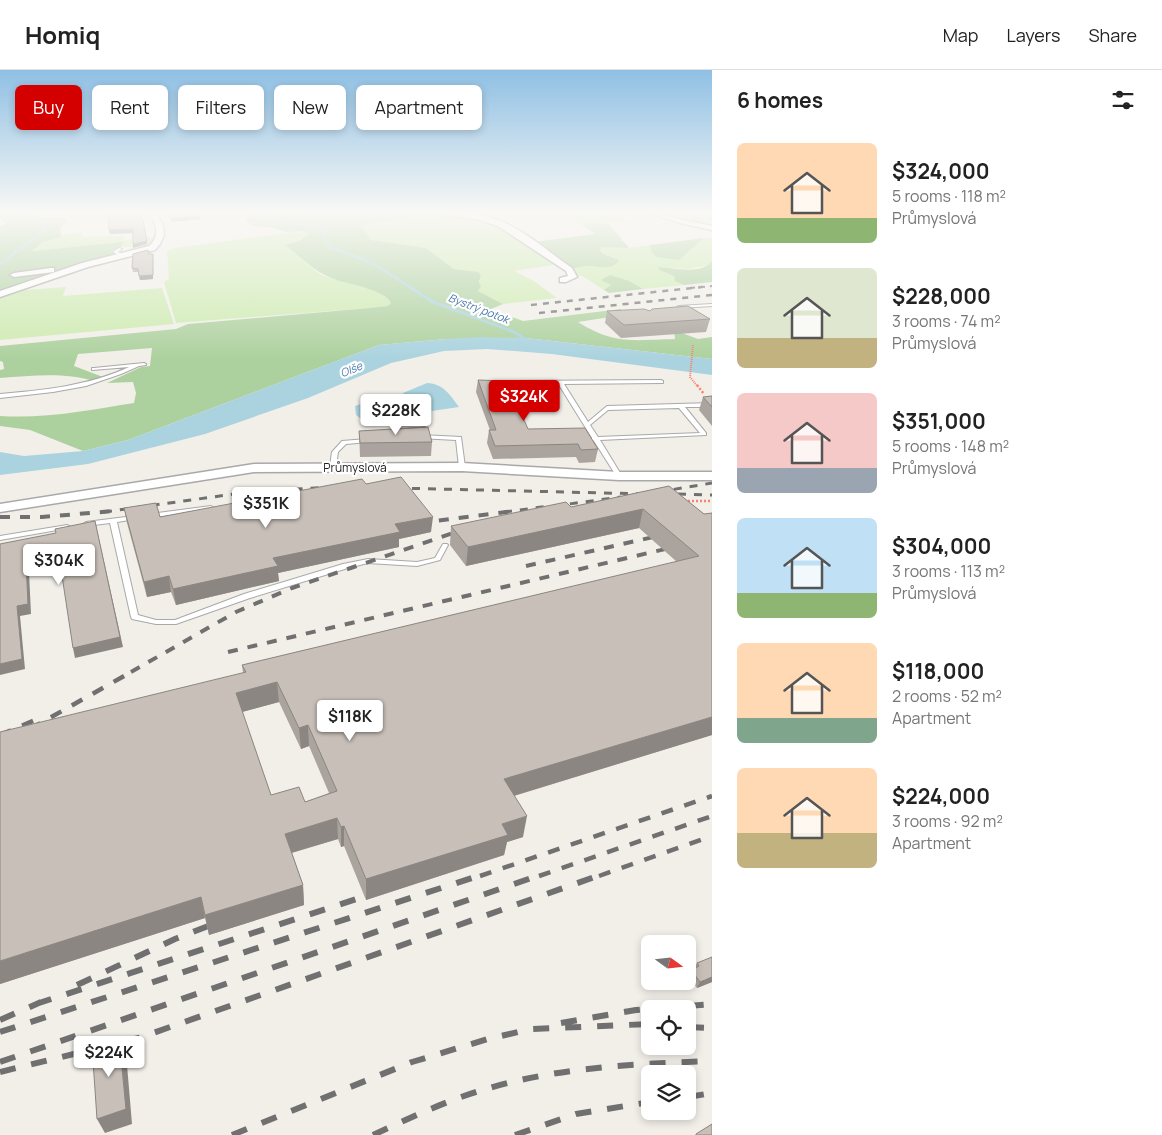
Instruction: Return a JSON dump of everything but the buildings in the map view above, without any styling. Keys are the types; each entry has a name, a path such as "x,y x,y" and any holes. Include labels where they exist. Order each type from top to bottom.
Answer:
{"street":[{"path":"0,294 97,261"},
{"path":"556,261 569,270 573,276 563,280"},
{"path":"12,290 10,274 85,265"},
{"name":"Průmyslová","path":"0,508 254,468 334,466 462,467 619,476 712,476"}],"lane":[{"path":"676,308 712,305"},
{"path":"94,369 144,364"},
{"path":"0,396 70,389 104,380 136,365"},
{"path":"561,382 619,476"},
{"path":"488,383 661,382"},
{"path":"586,425 607,408 712,405"},
{"path":"594,438 704,434 681,406"},
{"path":"412,438 459,438 462,467"},
{"path":"334,466 334,452 344,442 373,441"},
{"path":"80,525 222,506"},
{"path":"113,520 135,617 156,622 176,622 247,596 368,561 417,564 438,558 445,545"},
{"path":"0,538 72,526"}],"path":[{"path":"693,345 690,377 708,398"},
{"path":"678,501 712,502"}],"green space":[{"path":"0,261 99,261 0,292"},
{"path":"168,261 304,261 322,275 379,293 391,303 388,306 369,308 176,323 164,282 169,279"},
{"path":"305,261 443,261 454,269 478,272 481,275 479,282 481,286 478,291 503,304 491,309 523,321 621,309 623,315 578,322 603,334 625,340 675,339 674,330 698,339 712,337 712,359 526,338 446,339 379,345 128,440 83,451 30,430 0,426 0,416 51,415 134,403 136,393 133,382 107,383 141,367 150,366 152,348 78,354 74,366 103,377 94,381 71,376 0,378 0,370 4,369 3,362 0,361 0,346 176,329 188,324 388,306 391,303 376,292 339,281 322,274"},
{"path":"443,261 554,261 559,264 514,271 534,281 557,298 503,304 478,291 481,275 454,269"},
{"path":"560,261 618,261 609,267 586,266 572,269"},
{"path":"609,261 712,261 709,265 689,269 659,267 659,270 674,276 675,281 684,285 643,289 638,286 602,280 612,285 604,290 582,276 578,276 572,269 587,266 601,267"},
{"path":"712,261 712,282 684,285 675,281 674,276 659,270 659,267 680,269 702,268"},
{"path":"610,275 629,281 643,289 609,293 604,290 611,285 601,280"},
{"path":"66,287 63,296 162,288 174,324 0,340 0,297 24,290"}],"water":[{"name":"Olše","path":"481,337 526,338 712,359 712,375 552,354 487,349 444,351 391,363 308,398 205,434 88,464 0,475 0,452 24,456 83,451 128,440 379,345"},
{"path":"427,383 438,385 442,388 459,407 425,412 403,396 403,393"},
{"path":"382,397 395,398 414,413 399,419 367,423 356,415 355,406"}],"waterway":[{"path":"0,264 4,261"},
{"name":"Bystrý potok","path":"366,261 412,288"},
{"name":"Bystrý potok","path":"410,287 433,302 514,332 530,342"}],"railway":[{"path":"690,288 712,286"},
{"path":"531,305 702,287"},
{"path":"539,313 712,295"},
{"path":"658,492 712,483"},
{"path":"107,512 249,492 333,487"},
{"path":"396,488 648,494"},
{"path":"678,494 712,495"},
{"path":"554,506 621,497"},
{"path":"504,512 550,506"},
{"path":"107,512 114,511"},
{"path":"419,523 514,511"},
{"path":"0,517 42,517 107,512"},
{"path":"131,672 236,612 292,588 465,529"},
{"path":"526,566 662,535"},
{"path":"228,652 678,546"},
{"path":"30,729 133,671"},
{"path":"0,735 35,720"},
{"path":"480,876 712,796"},
{"path":"539,876 712,816"},
{"path":"599,876 712,836"},
{"path":"0,1032 484,874"},
{"path":"0,1062 543,874"},
{"path":"0,1072 139,1038 603,874"},
{"path":"38,1003 378,892"},
{"path":"77,985 175,939 221,921"},
{"path":"0,1020 38,1003"},
{"path":"561,1023 636,1010 712,1004"},
{"path":"232,1135 412,1062 488,1039 531,1029 641,1024"},
{"path":"696,1027 712,1028"},
{"path":"373,1135 457,1098 541,1076 598,1068 712,1061"},
{"path":"696,1096 712,1093"},
{"path":"515,1135 576,1114 641,1103"}]}
